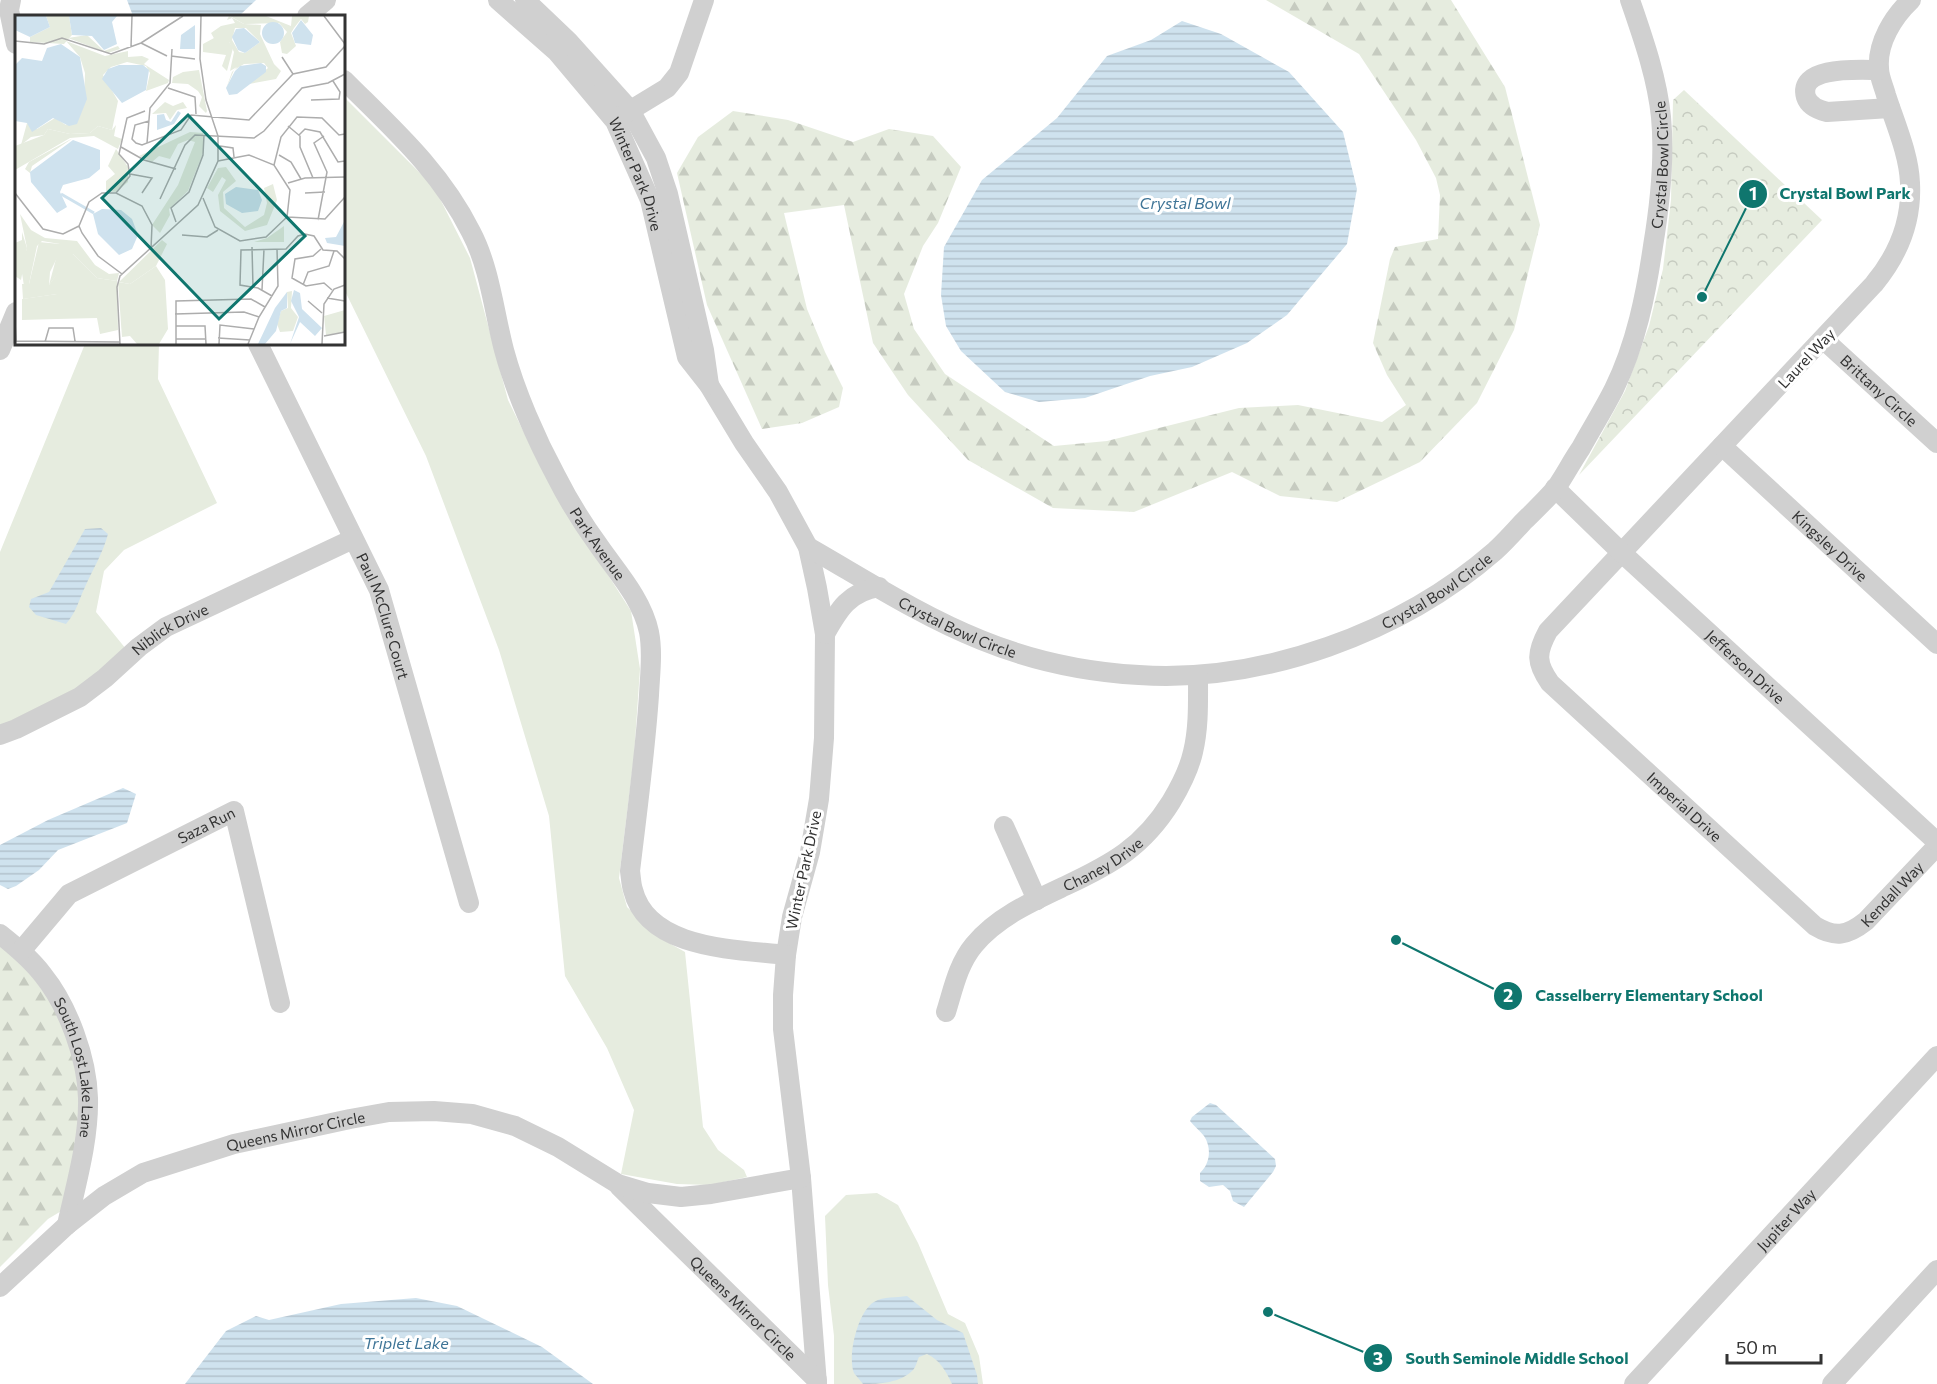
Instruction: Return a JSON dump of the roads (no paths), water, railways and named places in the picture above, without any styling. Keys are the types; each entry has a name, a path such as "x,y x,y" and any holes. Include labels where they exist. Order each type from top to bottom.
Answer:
{"street":[{"path":"11,0 9,10 15,39"},
{"path":"308,15 326,0"},
{"name":"Winter Park Drive","path":"498,0 623,115"},
{"name":"Winter Park Drive","path":"525,0 568,41 656,158 668,194 704,350 709,385 778,492 808,547 818,588 825,634 824,738 819,799 810,852 792,917 783,995 783,1029 801,1178 817,1382"},
{"path":"623,115 667,88 680,73 704,0"},
{"name":"Crystal Bowl Circle","path":"808,547 935,619 981,640 1027,656 1087,670 1140,676 1198,675 1275,663 1327,648 1412,609 1454,582 1495,551 1555,488 1615,388 1638,324 1656,229 1661,172 1661,118 1650,59 1630,0"},
{"name":"Laurel Way","path":"1539,661 1540,646 1548,631 1890,265 1902,240 1910,207 1910,181 1879,70 1880,53 1891,24 1911,0"},
{"path":"1879,70 1824,72 1815,75 1809,81 1806,97 1811,105 1827,112 1890,108"},
{"name":"Park Avenue","path":"345,81 420,156 450,195 472,234 485,268 505,353 529,420 555,476 584,524 635,597 642,612 649,632 651,656 646,746 630,871 633,892 643,910 661,928 681,938 702,944 786,954"},
{"path":"0,350 15,314"},
{"name":"Brittany Circle","path":"1823,339 1937,443"},
{"name":"Paul McClure Court","path":"258,345 379,590 469,903"},
{"name":"Kingsley Drive","path":"1722,446 1937,644"},
{"name":"Jefferson Drive","path":"1555,488 1622,553 1937,844"},
{"name":"Niblick Drive","path":"0,735 80,698 166,627 353,539"},
{"path":"825,634 838,611 851,597 866,589 879,587"},
{"name":"Imperial Drive","path":"1539,661 1541,671 1551,683 1815,926 1826,933 1841,934"},
{"name":"Chaney Drive","path":"946,1012 959,969 973,946 996,924 1037,900 1103,868 1132,848 1158,822 1180,787 1193,754 1198,720 1198,675"},
{"name":"Saza Run","path":"21,951 69,894 234,811 280,1003"},
{"path":"1004,826 1037,900"},
{"name":"Kendall Way","path":"1841,934 1854,931 1866,921 1937,844"},
{"name":"South Lost Lake Lane","path":"0,934 21,951 44,975 63,1006 76,1037 84,1068 88,1098 85,1134 67,1225"},
{"name":"Jupiter Way","path":"1634,1384 1937,1056"},
{"name":"Queens Mirror Circle","path":"0,1287 67,1225 104,1196 143,1173 234,1144 389,1112 434,1111 472,1114 515,1126 558,1147 618,1184 817,1382"},
{"name":"Queens Mirror Circle","path":"618,1184 648,1193 681,1197 801,1178"},
{"path":"1832,1384 1937,1270"}],"water":[{"path":"127,0 256,0 240,15 133,15"},
{"name":"Crystal Bowl","path":"1182,21 1221,34 1289,72 1343,132 1357,189 1347,244 1287,315 1247,343 1192,367 1150,376 1085,398 1039,402 1005,392 961,351 946,326 941,295 944,247 982,180 1057,118 1107,56 1151,40"},
{"path":"101,528 108,534 106,541 70,619 66,624 36,615 29,607 31,599 49,592 85,529"},
{"path":"123,788 136,794 127,823 58,850 39,870 16,886 8,889 0,885 0,845 48,820"},
{"path":"1210,1103 1216,1105 1275,1159 1276,1166 1273,1172 1244,1207 1233,1201 1230,1191 1223,1185 1209,1187 1200,1181 1200,1173 1208,1161 1209,1151 1204,1136 1190,1121"},
{"path":"907,1296 937,1320 963,1333 978,1384 952,1384 942,1366 927,1354 919,1357 914,1369 896,1380 863,1384 856,1376 852,1365 853,1345 863,1314 878,1300"},
{"name":"Triplet Lake","path":"416,1298 457,1306 542,1347 593,1384 185,1384 226,1331 256,1316 269,1320 341,1304"}],"place":[{"name":"Crystal Bowl Park","path":"1702,297"},
{"name":"Casselberry Elementary School","path":"1396,940"},
{"name":"South Seminole Middle School","path":"1268,1312"}]}
